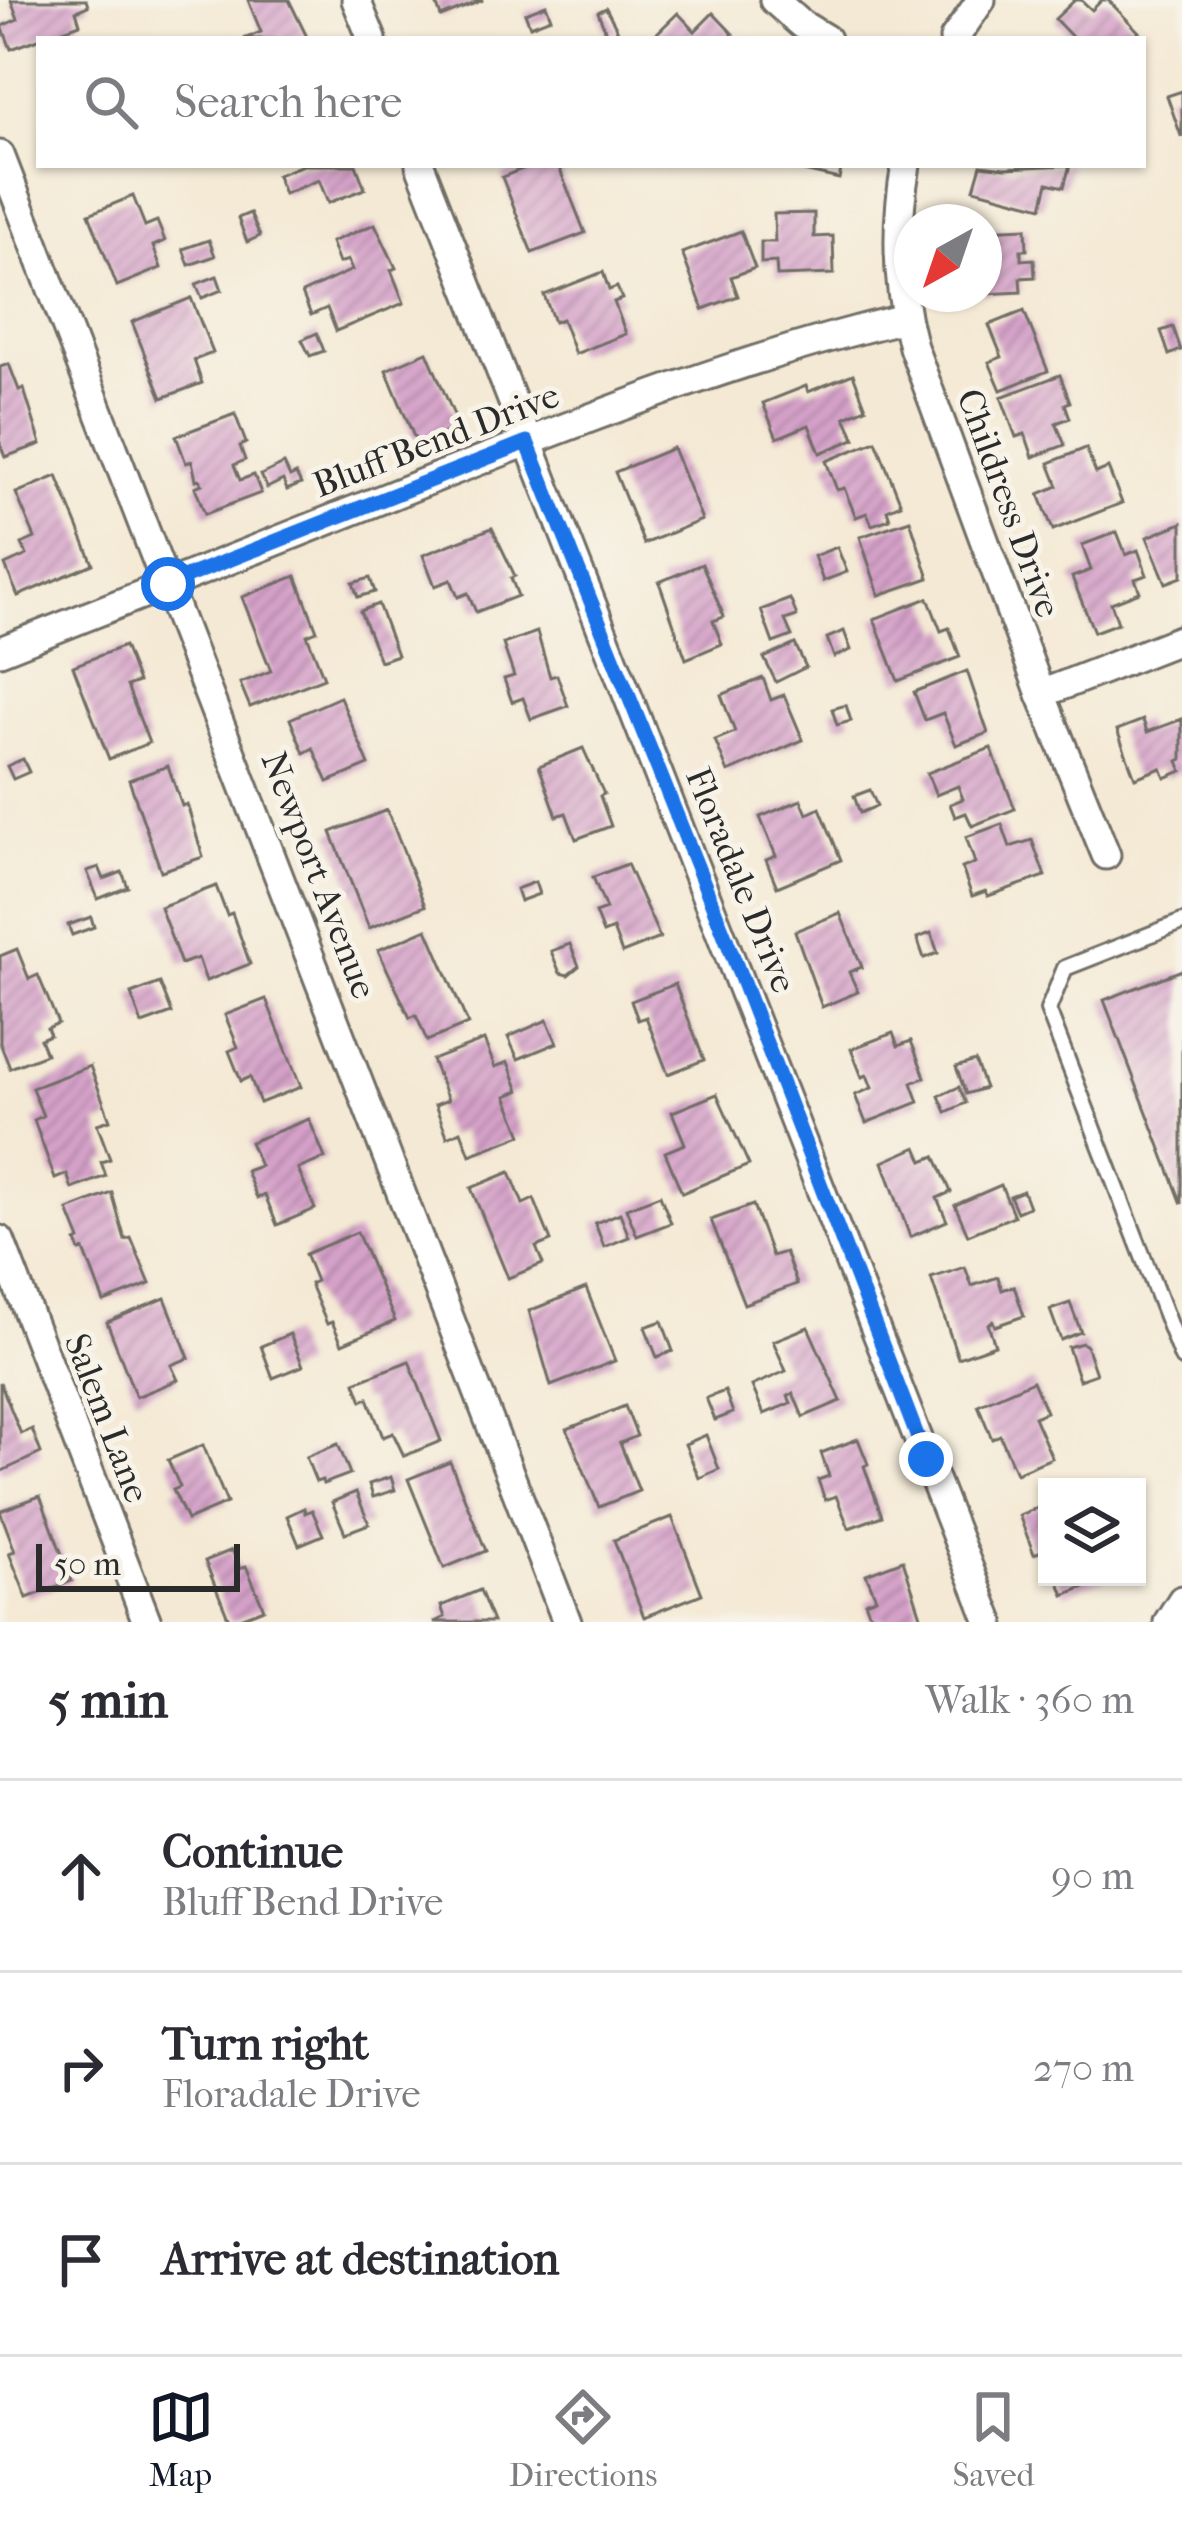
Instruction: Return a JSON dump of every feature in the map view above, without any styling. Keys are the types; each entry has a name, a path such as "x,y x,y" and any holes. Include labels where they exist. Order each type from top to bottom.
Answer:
{"street":[{"path":"356,0 371,36"},
{"path":"774,0 821,36"},
{"path":"956,36 981,0"},
{"name":"Newport Avenue","path":"0,155 567,1622"},
{"name":"Floradale Drive","path":"421,168 990,1622"},
{"name":"Childress Drive","path":"905,168 898,212 905,318 1041,694 1106,855"},
{"name":"Bluff Bend Drive","path":"0,651 527,442 756,359 905,318"},
{"path":"1041,694 1182,638"},
{"name":"Salem Lane","path":"0,1240 147,1622"},
{"path":"1168,1622 1182,1600"}],"lane":[{"path":"1182,922 1065,968 1048,1010 1182,1358"}],"building":[{"path":"11,0 86,0 88,6 76,11 80,24 36,36 11,49 2,26 18,19"},
{"path":"248,0 289,0 307,36 251,36 261,32"},
{"path":"435,0 483,0 441,17"},
{"path":"1075,0 1092,10 1108,0 1139,32 1135,36 1071,36 1055,19"},
{"path":"546,5 551,18 530,26 525,13"},
{"path":"606,8 618,31 607,35 598,12"},
{"path":"678,13 695,31 713,13 733,34 731,36 654,36"},
{"path":"1182,91 1182,136 1181,136 1167,96"},
{"path":"295,168 357,168 365,189 328,203 319,180 284,194 277,175"},
{"path":"524,168 559,168 585,233 532,253 502,177"},
{"path":"804,168 841,168 839,179"},
{"path":"980,168 1069,168 1064,187 1048,183 1042,207 974,189"},
{"path":"133,196 145,226 157,221 165,241 153,246 161,268 117,286 89,214"},
{"path":"250,213 260,236 247,242 238,218"},
{"path":"814,213 814,237 833,236 834,274 777,276 776,262 761,263 761,242 775,242 774,214"},
{"path":"375,224 396,268 391,270 404,303 336,331 327,308 311,315 302,293 352,270 348,260 339,263 331,242"},
{"path":"1026,228 1027,250 1021,250 1021,260 1034,259 1035,277 1020,278 1021,292 1002,293 1002,229"},
{"path":"741,231 755,268 731,277 738,296 703,309 682,253"},
{"path":"209,240 215,256 189,265 183,249"},
{"path":"603,272 609,290 617,287 622,299 614,302 626,334 575,354 562,319 554,322 544,295"},
{"path":"217,276 222,290 202,298 196,284"},
{"path":"191,298 213,353 194,360 202,383 162,398 132,322"},
{"path":"1024,311 1048,371 1001,390 989,362 1002,357 989,325"},
{"path":"1173,327 1181,350 1169,355 1161,331"},
{"path":"317,333 324,351 310,356 302,340"},
{"path":"427,352 459,427 417,444 386,370"},
{"path":"9,364 19,390 24,388 41,444 5,457 0,443 0,367"},
{"path":"853,374 866,408 845,417 855,439 820,453 809,425 777,438 763,403"},
{"path":"1060,375 1070,402 1065,404 1070,418 1056,423 1065,445 1033,457 1025,434 1016,437 1001,397"},
{"path":"235,414 246,443 240,446 245,460 234,465 240,480 254,475 261,493 205,514 195,487 202,484 196,480 192,461 186,463 176,436"},
{"path":"876,441 901,504 887,510 890,519 872,525 867,513 856,517 844,488 837,490 826,461"},
{"path":"673,448 702,520 644,544 615,472"},
{"path":"1086,448 1096,473 1108,468 1122,503 1053,530 1039,494 1058,486 1049,463"},
{"path":"284,464 290,477 296,474 301,484 287,490 283,480 267,488 261,475"},
{"path":"57,476 93,564 18,596 5,565 27,555 22,544 35,538 16,493"},
{"path":"910,520 929,578 879,595 860,537"},
{"path":"1182,523 1182,577 1166,583 1147,537"},
{"path":"492,528 515,576 511,578 518,596 476,612 468,593 458,597 451,580 435,586 423,555"},
{"path":"1117,532 1126,555 1138,550 1147,575 1135,579 1140,592 1111,603 1118,623 1094,632 1072,577 1091,570 1082,545"},
{"path":"837,547 847,572 823,581 814,556"},
{"path":"702,564 724,617 713,621 722,644 686,659 659,582"},
{"path":"296,576 317,631 307,635 324,678 250,707 240,683 271,671 242,597"},
{"path":"370,578 375,592 358,597 353,583"},
{"path":"928,598 941,631 949,628 960,657 898,681 874,619"},
{"path":"790,599 797,616 785,620 792,636 773,643 761,610"},
{"path":"378,604 397,655 380,661 360,611"},
{"path":"844,631 851,650 834,657 827,638"},
{"path":"537,632 550,677 557,675 568,706 531,719 523,698 512,702 504,679 514,676 503,644"},
{"path":"795,644 806,667 776,682 764,658"},
{"path":"124,646 138,682 127,686 149,743 109,759 73,666"},
{"path":"967,671 988,733 956,745 943,713 925,720 914,692"},
{"path":"763,678 771,700 784,695 803,740 728,772 715,740 735,732 721,695"},
{"path":"340,697 369,765 328,782 313,748 304,753 290,719"},
{"path":"846,705 851,721 837,725 832,709"},
{"path":"1182,719 1182,759 1178,761 1182,771 1165,778 1161,768 1135,778 1117,730 1143,720 1147,732"},
{"path":"583,748 604,794 600,796 611,826 576,839 566,813 557,816 539,766"},
{"path":"991,748 1015,809 972,826 966,813 955,817 950,804 963,799 958,786 936,795 927,773"},
{"path":"23,759 29,772 13,779 7,766"},
{"path":"168,766 182,806 187,804 203,857 161,871 129,780"},
{"path":"870,790 877,806 860,813 854,796"},
{"path":"801,800 807,814 820,808 841,860 777,887 766,860 776,856 760,817"},
{"path":"387,810 425,906 369,928 331,832"},
{"path":"1002,824 1010,847 1032,840 1045,876 988,896 986,891 972,896 962,868 975,863 966,837"},
{"path":"627,864 660,938 622,953 613,929 603,933 595,913 606,909 593,877"},
{"path":"99,867 104,879 122,872 128,887 98,899 87,871"},
{"path":"535,882 539,894 520,901 516,889"},
{"path":"216,886 227,915 232,913 250,964 206,981 198,958 181,964 160,907"},
{"path":"840,913 862,967 849,972 858,992 822,1007 795,931"},
{"path":"91,917 94,927 72,935 68,925"},
{"path":"427,929 468,1024 427,1041 416,1015 410,1018 378,950"},
{"path":"931,933 938,953 924,958 917,938"},
{"path":"570,944 579,966 568,975 560,973 551,951"},
{"path":"17,949 29,979 38,975 58,1023 47,1028 50,1035 40,1039 46,1054 10,1068 0,1043 0,956"},
{"path":"1182,970 1182,1204 1104,1000"},
{"path":"160,983 172,1013 142,1024 131,994"},
{"path":"675,984 704,1060 668,1074 646,1017 638,1020 631,1001"},
{"path":"266,999 301,1087 260,1103 250,1077 241,1081 229,1051 238,1047 225,1015"},
{"path":"547,1020 557,1043 518,1059 508,1037"},
{"path":"893,1033 898,1046 911,1041 925,1077 912,1083 919,1102 866,1123 855,1095 872,1088 851,1049"},
{"path":"484,1040 495,1067 508,1062 519,1091 506,1096 522,1135 470,1155 461,1131 447,1137 435,1105 448,1100 432,1060"},
{"path":"975,1061 985,1088 966,1094 956,1067"},
{"path":"90,1066 110,1120 97,1124 110,1159 101,1162 106,1176 72,1189 67,1174 55,1179 34,1120 43,1116 32,1088"},
{"path":"959,1087 966,1103 946,1112 939,1096"},
{"path":"717,1094 749,1165 682,1193 665,1152 685,1144 672,1112"},
{"path":"309,1119 325,1158 298,1169 315,1209 277,1225 265,1195 257,1198 246,1171 260,1166 250,1142"},
{"path":"917,1147 923,1161 935,1156 951,1192 937,1198 947,1221 910,1237 883,1162"},
{"path":"510,1172 523,1204 534,1199 551,1241 536,1247 543,1264 508,1278 471,1188"},
{"path":"1001,1185 1014,1216 968,1235 955,1205"},
{"path":"1023,1191 1029,1207 1017,1212 1010,1196"},
{"path":"112,1193 125,1240 131,1238 150,1284 104,1302 84,1250 76,1242 80,1240 68,1210"},
{"path":"660,1195 671,1223 637,1236 626,1208"},
{"path":"753,1205 772,1256 785,1252 797,1284 744,1304 711,1220"},
{"path":"620,1213 629,1237 604,1247 595,1223"},
{"path":"357,1232 395,1321 342,1344 332,1322 327,1324 310,1284 316,1281 305,1254"},
{"path":"965,1267 972,1286 998,1277 1002,1290 1014,1286 1024,1316 988,1324 995,1345 958,1358 931,1278"},
{"path":"586,1288 615,1361 551,1386 529,1311"},
{"path":"165,1298 189,1358 171,1365 178,1380 136,1397 107,1322"},
{"path":"1070,1303 1081,1332 1061,1340 1050,1310"},
{"path":"662,1321 673,1351 657,1357 645,1327"},
{"path":"808,1327 841,1401 803,1417 793,1393 788,1396 791,1403 764,1414 752,1386 786,1371 773,1341"},
{"path":"290,1334 303,1366 273,1378 261,1346"},
{"path":"1082,1343 1096,1374 1079,1380 1068,1347"},
{"path":"409,1361 441,1441 404,1456 393,1433 383,1437 368,1398 362,1401 355,1382"},
{"path":"1033,1381 1046,1412 1034,1417 1052,1458 1016,1473 1000,1435 992,1439 978,1405"},
{"path":"0,1382 21,1434 32,1429 41,1453 0,1472"},
{"path":"725,1391 733,1413 715,1420 706,1398"},
{"path":"625,1406 637,1436 620,1443 639,1491 599,1507 567,1429"},
{"path":"706,1435 719,1469 699,1478 685,1444"},
{"path":"858,1439 882,1516 849,1528 836,1496 825,1500 818,1480 829,1476 821,1453"},
{"path":"338,1444 350,1474 316,1482 306,1457"},
{"path":"203,1445 227,1503 187,1520 173,1490 180,1487 168,1460"},
{"path":"450,1462 486,1551 444,1568 408,1479"},
{"path":"391,1477 395,1490 373,1497 369,1484"},
{"path":"356,1492 369,1524 345,1533 332,1502"},
{"path":"40,1496 72,1581 27,1598 9,1553 15,1551 0,1511"},
{"path":"304,1508 305,1513 312,1510 323,1535 299,1545 287,1516"},
{"path":"1038,1508 1038,1552 1034,1554 1019,1515"},
{"path":"672,1517 702,1594 644,1617 614,1540"},
{"path":"232,1550 240,1569 246,1566 264,1609 230,1622 205,1561"},
{"path":"903,1560 923,1622 885,1622 884,1618 873,1622 865,1602 876,1598 866,1574"},
{"path":"1060,1586 1086,1586 1064,1595"},
{"path":"480,1590 493,1622 434,1622 445,1617 441,1606"}],"route":[{"path":"168,584 527,442 725,936 926,1459"}]}
